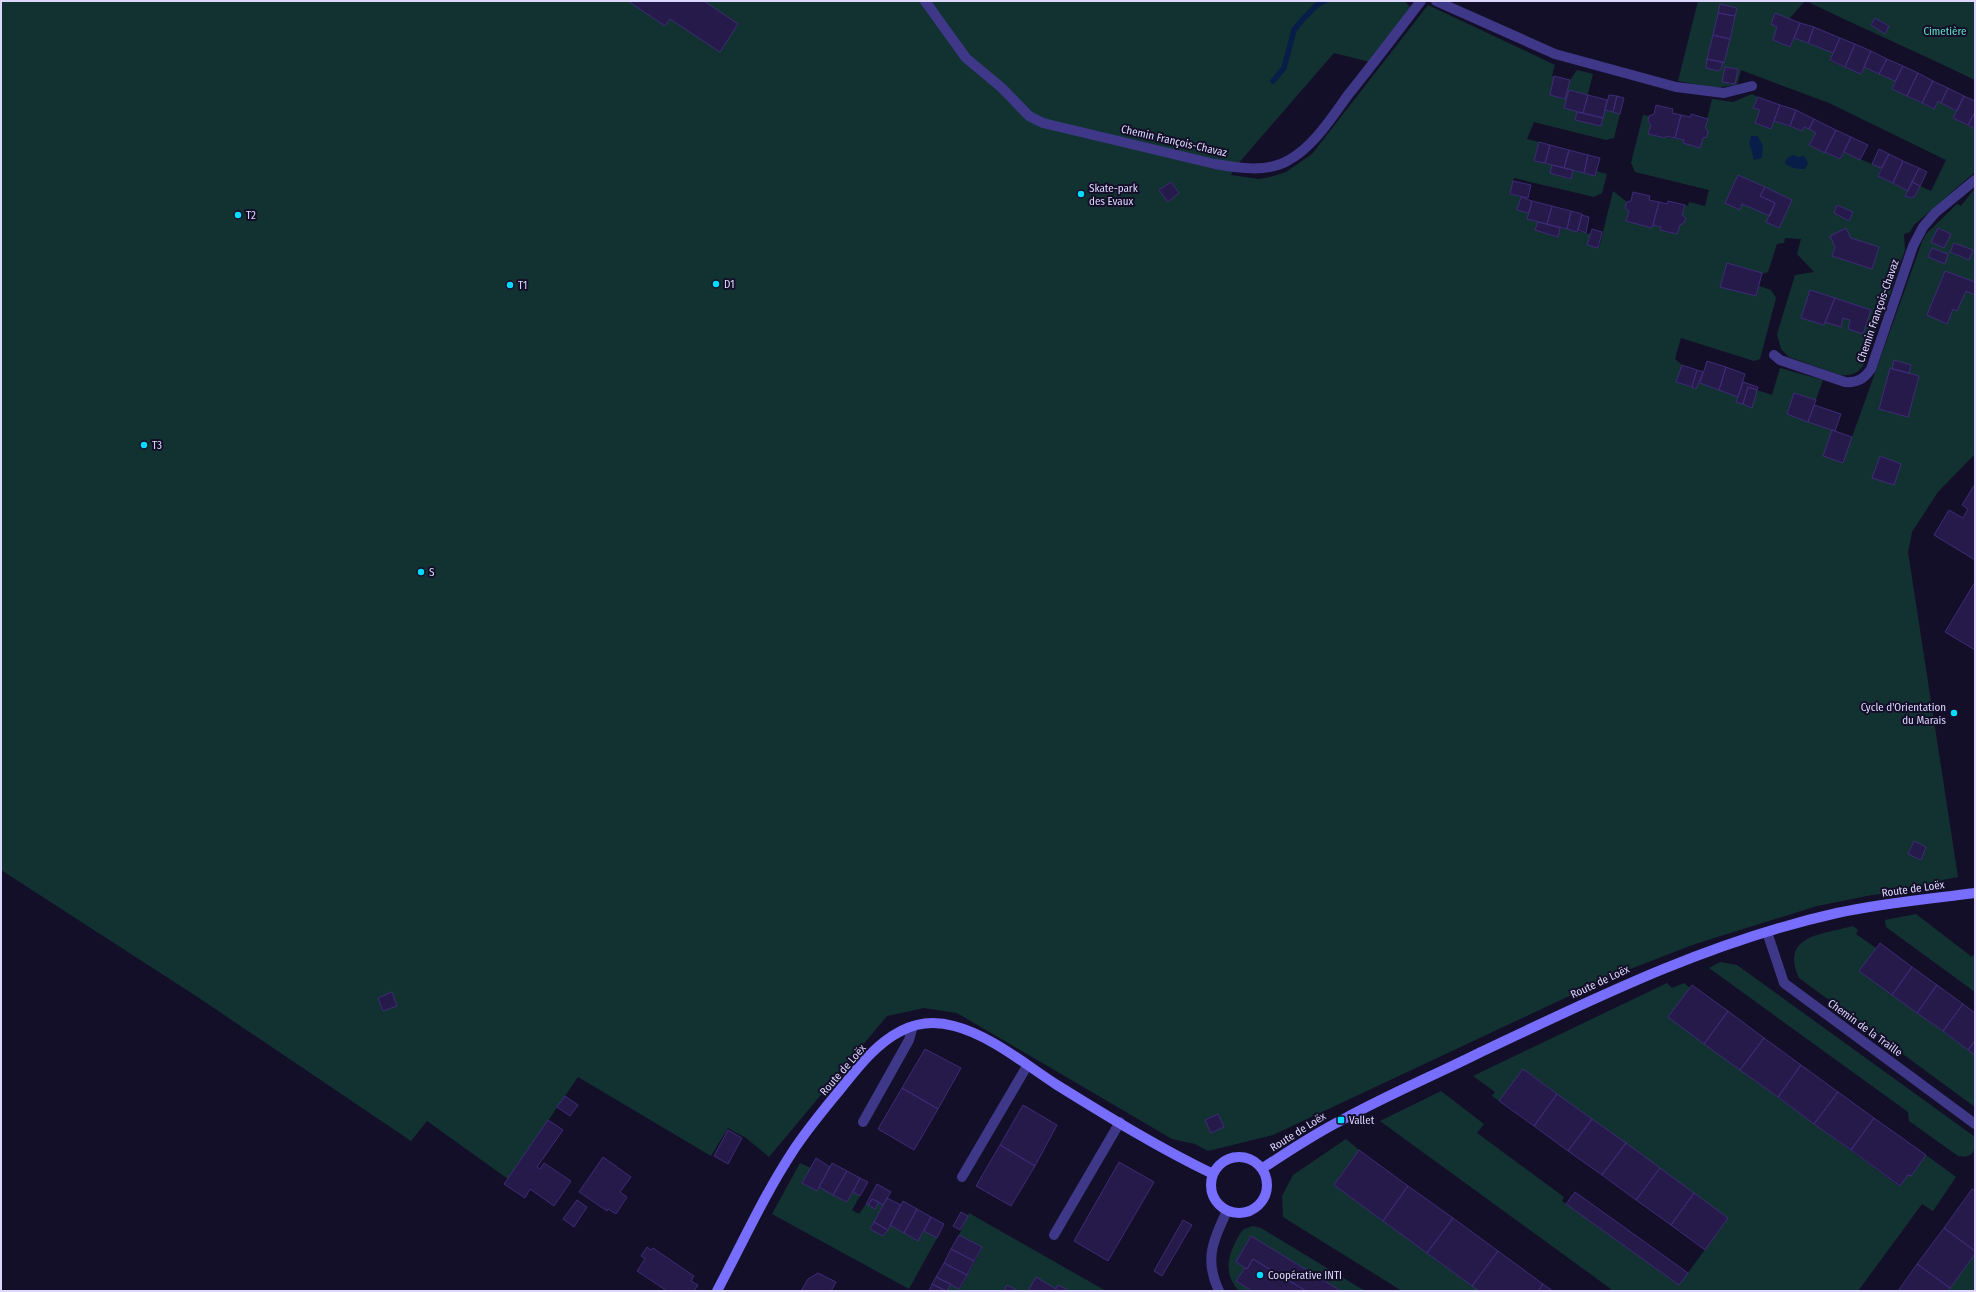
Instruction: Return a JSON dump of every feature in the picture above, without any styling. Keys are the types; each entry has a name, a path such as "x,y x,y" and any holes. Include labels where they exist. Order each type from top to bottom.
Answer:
{"street":[{"name":"Chemin François-Chavaz","path":"925,1 966,58 1002,88 1029,116 1043,123 1215,164 1235,167 1269,167 1289,160 1301,152 1323,129 1421,1"},
{"path":"1436,1 1555,54 1676,87 1724,94 1752,86"},
{"name":"Chemin François-Chavaz","path":"1774,355 1780,360 1845,382 1853,383 1866,375 1871,369 1913,246 1922,227 1935,213 1975,180"},
{"name":"Route de Loëx","path":"1263,1168 1293,1148 1341,1120 1609,991 1696,955 1767,932 1824,916 1862,908 1975,893"},
{"name":"Chemin de la Traille","path":"1767,932 1784,983 1975,1124"},
{"name":"Route de Loëx","path":"717,1291 778,1175 807,1132 861,1064 889,1038 913,1026 938,1023 968,1031 989,1041 1160,1146 1213,1174"},
{"path":"862,1122 909,1040 913,1026"},
{"path":"962,1177 1028,1066"},
{"path":"1054,1235 1120,1122"},
{"path":"1242,1156 1251,1158 1263,1168 1268,1184 1263,1200 1251,1211 1241,1213 1227,1211 1215,1200 1211,1184 1213,1174 1223,1161 1233,1157 1242,1156"},
{"path":"1219,1291 1212,1273 1210,1260 1213,1243 1227,1211"}],"green space":[{"path":"1,1 1405,1 1410,7 1370,62 1334,53 1235,167 1231,175 1259,179 1274,176 1286,172 1312,154 1428,5 1555,65 1552,76 1570,80 1577,70 1593,74 1581,121 1600,126 1605,110 1620,114 1614,138 1606,140 1534,122 1527,139 1539,142 1534,160 1552,165 1550,173 1570,179 1573,170 1595,176 1596,171 1607,174 1602,193 1594,197 1514,178 1510,194 1521,197 1517,210 1529,213 1528,219 1538,222 1535,230 1557,237 1560,228 1591,234 1588,245 1599,248 1613,191 1627,202 1625,208 1629,211 1626,221 1652,227 1653,225 1661,227 1661,230 1677,234 1685,205 1688,206 1689,202 1705,206 1709,190 1635,172 1631,163 1643,115 1649,116 1648,121 1651,125 1649,134 1684,140 1683,143 1700,148 1712,99 1733,102 1752,94 1758,97 1753,108 1760,110 1756,123 1771,129 1774,121 1802,131 1804,127 1816,133 1810,145 1840,159 1844,152 1881,168 1878,176 1908,191 1905,195 1910,198 1915,196 1920,186 1931,191 1946,160 1829,103 1741,70 1737,85 1715,88 1678,81 1698,1 1805,1 1789,19 1775,14 1771,24 1777,27 1773,40 1790,47 1794,38 1833,53 1830,61 1861,74 1864,67 1895,81 1892,89 1933,109 1938,101 1957,111 1953,118 1975,129 1975,172 1914,225 1910,232 1904,234 1905,250 1889,297 1863,366 1856,373 1850,375 1840,375 1789,357 1781,349 1777,334 1795,275 1814,272 1797,254 1801,239 1785,238 1784,243 1777,244 1768,272 1762,274 1759,286 1771,290 1776,298 1760,359 1754,361 1681,338 1675,359 1682,365 1676,382 1696,389 1698,382 1738,397 1736,402 1752,407 1757,390 1772,395 1780,368 1823,380 1814,405 1835,431 1852,437 1922,242 1926,234 1957,204 1961,206 1975,188 1975,454 1938,492 1912,532 1908,552 1958,877 1942,880 1943,887 1872,895 1817,906 1695,944 1612,976 1273,1135 1208,1151 1195,1144 1172,1139 957,1013 924,1008 887,1016 769,1157 746,1138 728,1128 711,1156 578,1077 508,1179 427,1121 411,1141 196,996 1,870"},
{"name":"Cimetière","path":"1806,1 1975,1 1975,80 1848,21"},
{"path":"1916,914 1972,957 1975,953 1975,992 1886,927 1885,920"},
{"path":"1853,926 1858,930 1856,934 1876,948 1860,971 1975,1055 1975,1107 1799,978 1794,964 1795,953 1800,945 1808,939 1818,935"},
{"path":"1720,962 1737,965 1975,1137 1975,1146 1972,1153 1963,1157 1958,1156 1909,1121 1908,1112 1709,968"},
{"path":"1667,983 1672,988 1684,983 1690,988 1668,1017 1899,1186 1908,1175 1911,1176 1926,1155 1956,1177 1933,1211 1922,1204 1858,1291 1610,1291 1611,1289 1380,1121 1441,1091 1484,1124 1477,1133 1564,1197 1562,1201 1679,1285 1728,1218 1523,1069 1499,1101 1492,1096 1495,1092 1473,1076"},
{"path":"1346,1139 1359,1150 1334,1185 1479,1291 1402,1291 1283,1217 1282,1196 1293,1175"},
{"path":"800,1163 811,1168 802,1183 817,1191 819,1187 847,1202 853,1192 860,1196 852,1210 859,1214 866,1204 875,1209 879,1202 883,1205 874,1222 888,1230 890,1225 918,1241 924,1231 937,1238 909,1289 772,1214"},
{"path":"969,1213 1106,1291 947,1291 951,1284 960,1289 982,1248 959,1235"},
{"path":"1253,1226 1261,1228 1365,1291 1341,1291 1251,1237 1236,1262 1245,1268 1236,1281 1252,1291 1239,1291 1231,1279 1229,1272 1229,1259 1241,1232 1244,1229"},
{"path":"1975,1254 1975,1291 1948,1291 1950,1288"}],"water":[{"path":"1751,136 1758,136 1763,146 1762,158 1754,160 1749,142"},
{"path":"1793,155 1798,157 1804,156 1808,163 1805,169 1791,167 1785,163 1787,158"}],"building":[{"path":"628,1 704,1 738,24 720,52 670,19 665,26"},
{"path":"1720,4 1737,8 1735,16 1718,13"},
{"path":"1718,13 1735,16 1730,39 1713,35"},
{"path":"1775,13 1800,23 1790,47 1773,40 1777,27 1771,24"},
{"path":"1875,18 1889,26 1885,34 1871,25"},
{"path":"1800,23 1814,27 1808,43 1794,38"},
{"path":"1814,27 1840,38 1833,53 1808,43"},
{"path":"1713,35 1730,39 1724,63 1707,59"},
{"path":"1840,38 1855,44 1845,67 1830,60"},
{"path":"1855,44 1871,51 1861,74 1845,67"},
{"path":"1871,51 1887,59 1879,74 1864,67"},
{"path":"1707,59 1723,62 1721,69 1718,71 1706,68"},
{"path":"1887,59 1903,66 1895,81 1879,74"},
{"path":"1903,66 1918,73 1907,96 1892,89"},
{"path":"1725,67 1738,69 1735,84 1722,82"},
{"path":"1918,73 1933,81 1922,103 1907,96"},
{"path":"1554,76 1570,80 1565,99 1550,95"},
{"path":"1933,81 1948,88 1941,103 1938,101 1934,109 1922,103"},
{"path":"1948,88 1964,96 1957,111 1941,103"},
{"path":"1569,90 1588,95 1583,113 1564,108"},
{"path":"1588,95 1607,100 1603,118 1583,113"},
{"path":"1609,95 1617,96 1613,112 1605,110"},
{"path":"1617,96 1624,98 1620,114 1613,112"},
{"path":"1964,96 1975,101 1975,112 1968,125 1953,118"},
{"path":"1758,97 1780,105 1771,129 1755,123 1760,110 1753,108"},
{"path":"1656,105 1673,109 1672,113 1681,115 1675,138 1666,136 1665,138 1648,134 1651,125 1648,121 1649,116 1654,114"},
{"path":"1780,105 1796,110 1790,126 1774,121"},
{"path":"1796,110 1814,119 1809,129 1804,127 1802,131 1790,126"},
{"path":"1577,112 1603,118 1601,126 1575,120"},
{"path":"1975,112 1975,129 1968,125"},
{"path":"1691,114 1708,119 1705,128 1708,131 1707,137 1703,138 1700,148 1683,143 1684,140 1675,138 1681,115 1690,117"},
{"path":"1814,119 1836,130 1825,153 1809,145 1816,133 1809,129"},
{"path":"1836,130 1851,137 1840,159 1825,152"},
{"path":"1851,137 1868,145 1860,160 1844,152"},
{"path":"1539,142 1550,145 1545,163 1534,161"},
{"path":"1550,145 1569,150 1564,168 1545,163"},
{"path":"1879,149 1889,154 1881,168 1872,164"},
{"path":"1569,150 1588,155 1584,173 1564,168"},
{"path":"1889,154 1903,161 1893,183 1878,176"},
{"path":"1588,155 1600,158 1595,176 1584,173"},
{"path":"1903,161 1919,168 1908,191 1893,183"},
{"path":"1552,165 1573,170 1571,179 1550,173"},
{"path":"1919,168 1927,172 1920,186 1912,182"},
{"path":"1738,175 1765,187 1760,196 1775,203 1770,216 1742,204 1740,210 1725,203"},
{"path":"1513,181 1531,185 1528,198 1510,194"},
{"path":"1171,182 1179,193 1168,202 1159,190"},
{"path":"1912,182 1920,186 1915,196 1911,198 1905,196"},
{"path":"1765,187 1792,200 1779,228 1766,222 1775,203 1760,196"},
{"path":"1633,192 1650,196 1649,200 1659,202 1652,228 1626,221 1629,211 1625,208 1627,202 1631,201"},
{"path":"1521,197 1532,201 1529,213 1517,210"},
{"path":"1532,201 1552,206 1547,224 1527,219"},
{"path":"1668,201 1685,205 1682,215 1686,218 1684,223 1680,225 1677,234 1660,230 1661,227 1653,225 1659,202 1667,204"},
{"path":"1837,205 1853,212 1849,221 1834,213"},
{"path":"1552,206 1571,211 1567,229 1547,224"},
{"path":"1571,211 1582,214 1577,232 1567,229"},
{"path":"1582,215 1589,217 1586,233 1578,230"},
{"path":"1538,222 1560,228 1558,237 1535,230"},
{"path":"1846,228 1851,238 1879,247 1872,269 1832,256 1835,247 1830,236"},
{"path":"1938,228 1951,234 1944,248 1931,242"},
{"path":"1592,229 1602,232 1598,248 1587,245"},
{"path":"1954,243 1973,250 1969,260 1950,252"},
{"path":"1932,248 1948,254 1945,264 1928,257"},
{"path":"1727,263 1762,273 1756,296 1720,287"},
{"path":"1945,271 1975,282 1975,295 1966,291 1957,311 1953,309 1947,324 1927,315"},
{"path":"1810,290 1835,298 1824,325 1801,318"},
{"path":"1835,298 1871,310 1863,334 1848,329 1850,320 1843,318 1841,327 1825,322"},
{"path":"1894,360 1911,365 1909,373 1892,369"},
{"path":"1707,361 1726,367 1719,390 1700,383"},
{"path":"1682,365 1697,370 1692,387 1676,382"},
{"path":"1726,367 1745,374 1738,397 1719,390"},
{"path":"1890,368 1919,376 1908,417 1879,409"},
{"path":"1697,370 1703,372 1696,389 1692,387"},
{"path":"1743,382 1758,387 1757,390 1748,387 1743,404 1736,402"},
{"path":"1748,387 1757,390 1752,408 1743,404"},
{"path":"1794,393 1816,400 1808,422 1787,414"},
{"path":"1814,405 1841,414 1835,431 1808,422"},
{"path":"1832,430 1852,437 1843,463 1823,456"},
{"path":"1880,456 1901,464 1894,485 1872,478"},
{"path":"1975,484 1975,560 1934,535 1949,510 1963,518 1968,509 1962,505"},
{"path":"1975,582 1975,650 1945,632"},
{"path":"1914,841 1926,847 1921,860 1908,854"},
{"path":"1880,943 1912,967 1892,995 1859,971"},
{"path":"1912,967 1937,985 1917,1013 1892,995"},
{"path":"1692,985 1728,1011 1704,1044 1668,1017"},
{"path":"1937,985 1963,1004 1943,1031 1917,1013"},
{"path":"392,992 397,1006 383,1011 378,998"},
{"path":"1963,1004 1975,1013 1975,1041 1968,1050 1943,1031"},
{"path":"1728,1011 1764,1038 1740,1070 1704,1044"},
{"path":"1764,1038 1801,1065 1778,1097 1740,1070"},
{"path":"1975,1041 1975,1055 1968,1050"},
{"path":"925,1049 961,1068 938,1109 902,1088"},
{"path":"1801,1065 1838,1092 1814,1124 1778,1097"},
{"path":"1523,1069 1557,1094 1534,1126 1499,1101"},
{"path":"902,1088 938,1109 914,1150 878,1129"},
{"path":"1838,1092 1874,1118 1851,1150 1814,1124"},
{"path":"1557,1094 1592,1119 1568,1151 1534,1126"},
{"path":"565,1096 578,1105 570,1116 557,1107"},
{"path":"1023,1105 1057,1125 1035,1166 1000,1145"},
{"path":"1218,1114 1224,1127 1211,1133 1205,1120"},
{"path":"1874,1118 1926,1155 1911,1176 1908,1175 1900,1186 1851,1150"},
{"path":"1592,1119 1626,1143 1602,1175 1568,1151"},
{"path":"548,1120 563,1130 537,1167 540,1169 544,1163 571,1181 554,1206 530,1189 525,1198 504,1184"},
{"path":"728,1130 742,1138 728,1164 714,1156"},
{"path":"1626,1143 1660,1168 1636,1200 1602,1175"},
{"path":"1000,1145 1035,1166 1011,1206 976,1186"},
{"path":"1359,1150 1408,1186 1383,1221 1334,1185"},
{"path":"603,1157 631,1177 620,1192 627,1197 616,1214 608,1209 607,1211 579,1192"},
{"path":"816,1158 830,1167 817,1191 802,1183"},
{"path":"1119,1162 1154,1182 1108,1261 1074,1241"},
{"path":"832,1163 847,1171 833,1195 819,1187"},
{"path":"1660,1168 1694,1193 1671,1225 1636,1200"},
{"path":"847,1171 860,1178 847,1202 833,1195"},
{"path":"860,1178 868,1182 860,1196 853,1192"},
{"path":"877,1184 891,1192 883,1205 872,1199 868,1205 866,1204"},
{"path":"1408,1186 1453,1218 1427,1253 1383,1221"},
{"path":"1972,1189 1975,1191 1975,1251 1944,1228"},
{"path":"1575,1192 1688,1273 1679,1285 1566,1204"},
{"path":"1694,1193 1728,1218 1705,1250 1671,1225"},
{"path":"887,1198 901,1205 888,1230 874,1222"},
{"path":"872,1199 879,1202 875,1209 868,1205"},
{"path":"577,1200 587,1207 574,1227 563,1219"},
{"path":"903,1201 917,1209 904,1233 890,1225"},
{"path":"917,1209 931,1217 918,1241 904,1233"},
{"path":"961,1212 968,1216 960,1230 953,1226"},
{"path":"931,1217 944,1224 937,1238 924,1231"},
{"path":"1453,1218 1498,1251 1472,1286 1427,1253"},
{"path":"1183,1220 1192,1225 1162,1276 1154,1271"},
{"path":"874,1222 888,1230 883,1236 870,1229"},
{"path":"1944,1228 1975,1251 1975,1254 1950,1288 1917,1264"},
{"path":"959,1235 982,1247 974,1261 951,1249"},
{"path":"1251,1236 1341,1291 1306,1291 1253,1259 1247,1269 1236,1262"},
{"path":"647,1247 651,1250 653,1248 694,1276 691,1281 698,1285 694,1291 667,1291 637,1271 645,1259 641,1256"},
{"path":"951,1249 974,1261 967,1275 944,1263"},
{"path":"1498,1251 1543,1284 1538,1291 1479,1291 1472,1286"},
{"name":"Coopérative INTI","path":"1253,1259 1306,1291 1252,1291 1236,1281 1245,1268 1247,1269"},
{"path":"944,1263 967,1275 959,1289 936,1277"},
{"path":"1917,1264 1950,1288 1948,1291 1898,1291"},
{"path":"818,1273 836,1282 831,1291 801,1291 808,1279"},
{"path":"936,1277 951,1284 947,1291 932,1284"},
{"path":"1036,1277 1056,1289 1058,1285 1070,1291 1028,1291"},
{"path":"932,1284 945,1291 929,1291"},
{"path":"1543,1284 1553,1291 1538,1291"},
{"path":"1007,1285 1018,1291 1004,1291"}],"waterway":[{"path":"1273,81 1284,68 1294,30 1318,4 1325,1"}],"place":[{"name":"Skate-park des Evaux","path":"1081,194"},
{"name":"T2","path":"238,215"},
{"name":"D1","path":"716,284"},
{"name":"T1","path":"510,285"},
{"name":"T3","path":"144,445"},
{"name":"S","path":"421,572"},
{"name":"Cycle d'Orientation du Marais","path":"1954,713"},
{"name":"Vallet","path":"1341,1120"},
{"name":"Coopérative INTI","path":"1260,1275"}]}
